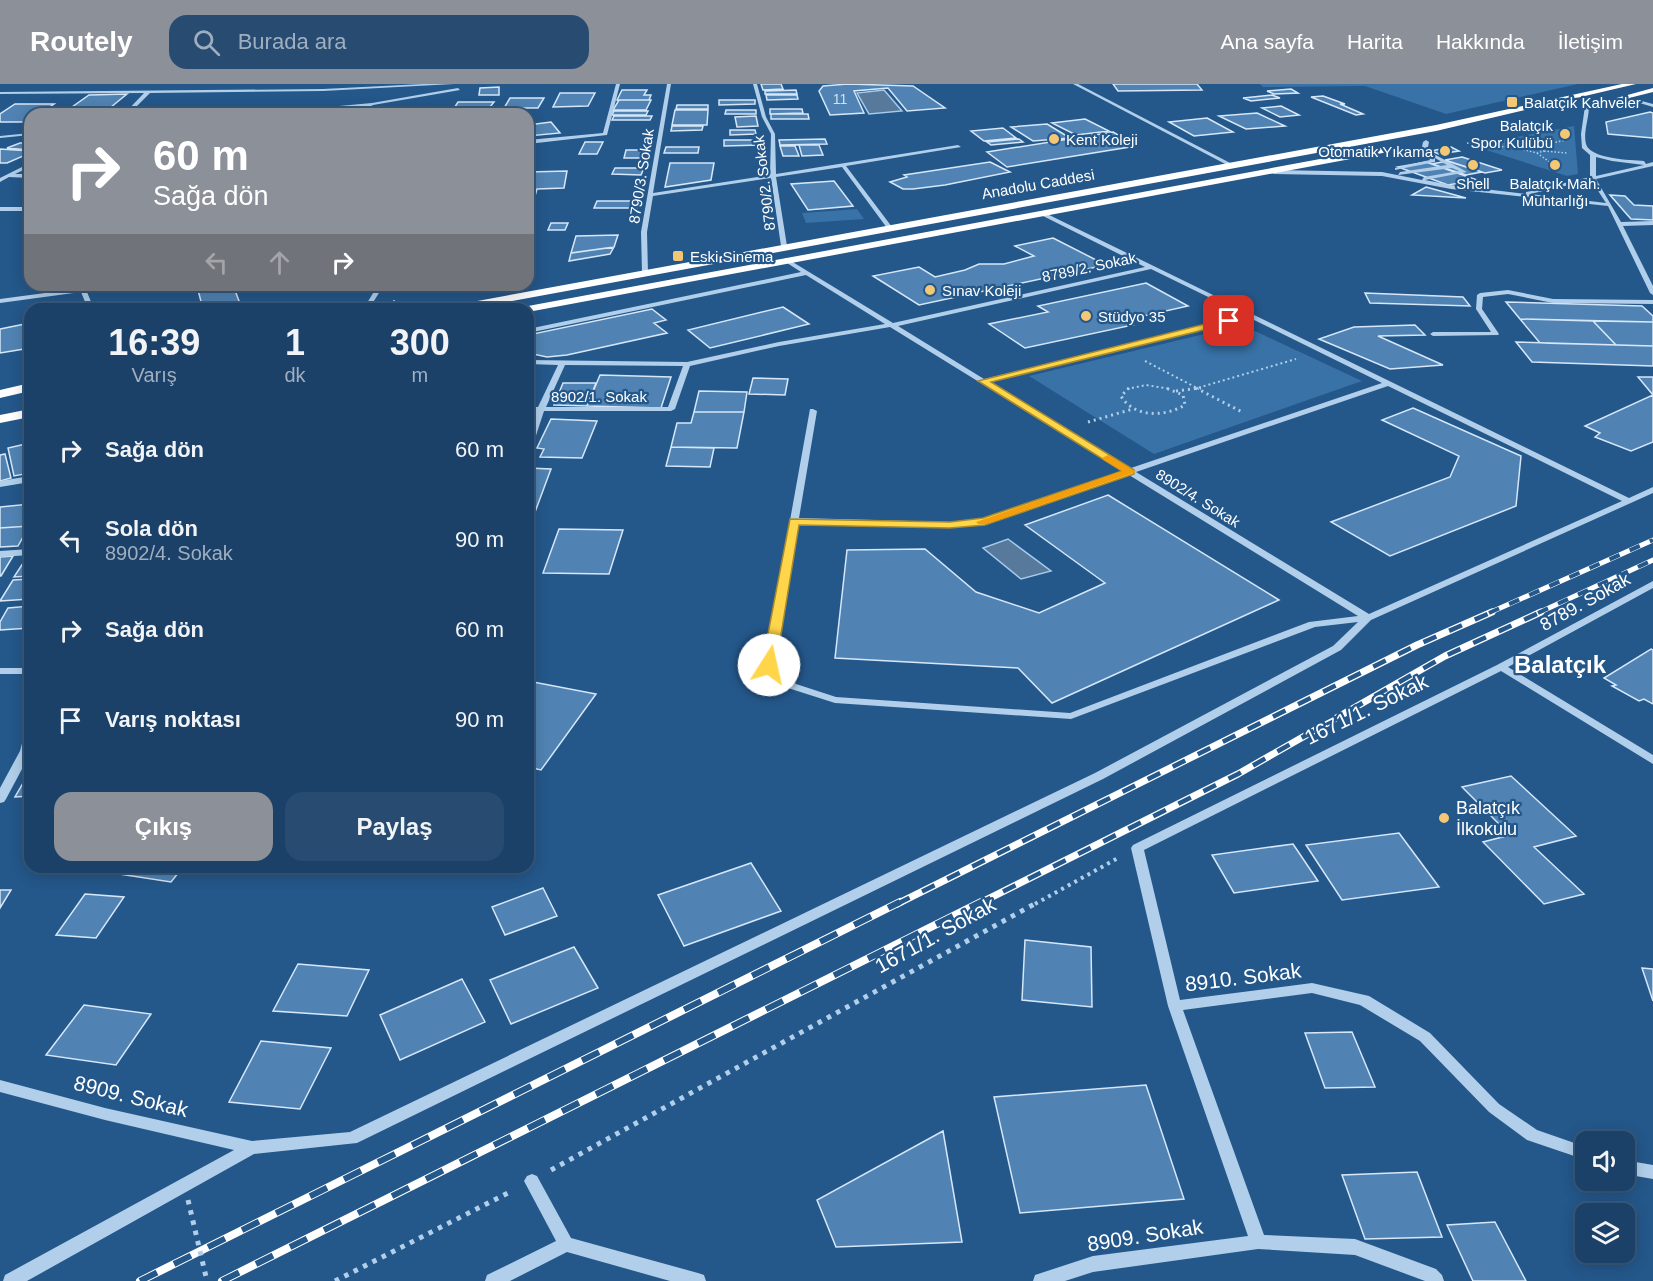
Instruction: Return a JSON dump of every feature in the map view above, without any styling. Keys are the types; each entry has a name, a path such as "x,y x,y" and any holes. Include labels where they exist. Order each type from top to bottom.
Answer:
{"highway":[{"name":"Anadolu Caddesi","path":"482,303 1436,128 1631,84"},
{"path":"1606,102 1653,90"},
{"path":"1576,109 1592,105"},
{"path":"1414,144 1431,141"},
{"name":"Anadolu Caddesi","path":"534,308 1391,149"},
{"path":"0,381 24,376"},
{"path":"0,393 24,388"},
{"path":"0,406 24,401"},
{"path":"0,419 24,414"}],"street":[{"path":"0,93 323,90 452,84"},
{"path":"325,108 372,104 460,90 463,84"},
{"path":"534,141 605,134 618,84"},
{"name":"8790/3. Sokak","path":"645,273 644,232 669,84"},
{"name":"8790/2. Sokak","path":"754,84 764,117 773,134 773,176 784,246"},
{"path":"1075,84 1233,166"},
{"path":"132,108 149,92"},
{"path":"1625,97 1653,106"},
{"path":"365,108 372,104"},
{"path":"1592,105 1584,145 1593,154 1653,163"},
{"path":"0,137 24,135"},
{"path":"1382,174 1433,161 1425,147 1431,141"},
{"path":"651,195 958,147"},
{"path":"1382,174 1427,179 1464,172 1430,154"},
{"path":"1593,154 1593,178 1610,205 1653,293"},
{"path":"1519,195 1653,163"},
{"path":"843,165 890,227"},
{"path":"1274,172 1410,174 1452,165"},
{"path":"3,178 24,168"},
{"path":"1382,174 1451,187 1610,205"},
{"path":"3,178 24,176"},
{"path":"0,209 24,208"},
{"path":"1043,214 1629,501"},
{"path":"1618,224 1653,223"},
{"name":"8902/4. Sokak","path":"786,260 1368,618"},
{"name":"8789/2. Sokak","path":"891,325 1152,267"},
{"path":"534,330 807,273"},
{"path":"1644,276 1653,276"},
{"path":"0,301 75,291"},
{"path":"370,303 377,291"},
{"path":"1433,334 1496,334 1479,309 1480,295 1508,292 1553,301 1653,302"},
{"path":"983,381 1251,316"},
{"path":"534,362 687,364 780,344 891,325"},
{"path":"534,429 563,362"},
{"name":"8902/1. Sokak","path":"534,409 671,410 687,364"},
{"path":"794,521 950,525 985,521 1388,383"},
{"path":"813,411 769,665 792,686 835,700 1071,716 1312,624 1368,618 1653,490"},
{"path":"0,484 24,480"},
{"path":"0,554 24,552"},
{"name":"8789. Sokak","path":"1501,667 1653,584"},
{"path":"11,1281 252,1148 352,1138 1099,776 1337,648 1368,618"},
{"path":"1501,667 1653,760"},
{"name":"1671/1. Sokak","path":"1137,848 1501,667"},
{"path":"0,671 24,671"},
{"path":"0,799 24,755"},
{"path":"1137,848 1175,1006"},
{"name":"8910. Sokak","path":"1258,1242 1175,1006 1312,988 1364,1000 1425,1037 1494,1108 1532,1135 1575,1150"},
{"name":"8909. Sokak","path":"0,1086 105,1114 252,1148"},
{"path":"1635,1169 1653,1172"},
{"path":"532,1181 566,1244"},
{"name":"8909. Sokak","path":"1041,1281 1093,1264 1258,1242 1355,1247 1430,1275 1437,1281"},
{"path":"493,1281 566,1244 698,1281"}],"path":[{"path":"1516,148 1534,147 1568,139"},
{"path":"1457,142 1516,148 1537,153 1551,163"},
{"path":"1534,147 1544,151 1571,153"},
{"path":"1537,153 1544,151"},
{"path":"1176,391 1186,400 1185,405 1180,409 1163,413 1134,408 1127,404 1121,396 1128,388 1157,386 1176,391 1197,389 1322,351"},
{"path":"1283,354 1303,364"},
{"path":"1152,356 1141,359 1267,425"},
{"path":"1062,430 1134,408"},
{"name":"1671/1. Sokak","path":"335,1281 532,1181 1137,848"},
{"path":"188,1200 207,1281"}],"shaded area":[{"path":"1260,84 1578,84 1446,114 1365,86 1263,87"},
{"path":"884,90 902,111 869,114 857,93"},
{"path":"1574,126 1578,174 1567,176 1483,149 1480,144"},
{"path":"857,209 864,219 806,223 802,213"},
{"path":"1242,325 1362,381 1154,454 1029,376"},
{"path":"1008,539 1051,571 1021,579 983,548"}],"building":[{"path":"761,84 781,84 783,89 763,90"},
{"path":"848,84 913,86 945,108 907,111 888,88 854,91 864,113 830,115 819,91 823,86"},
{"path":"1113,84 1197,84 1202,90 1118,91"},
{"path":"499,87 499,95 479,95 480,88"},
{"path":"1291,89 1298,93 1274,94 1267,91"},
{"path":"622,90 647,90 644,95 651,95 649,100 617,100"},
{"path":"796,90 797,94 765,94 765,91"},
{"path":"560,93 595,93 588,106 553,107"},
{"path":"127,94 110,108 71,108 89,95"},
{"path":"766,95 797,95 798,99 767,100"},
{"path":"1272,95 1280,98 1251,101 1243,98"},
{"path":"1323,96 1363,114 1356,115 1311,97"},
{"path":"510,98 544,98 538,108 504,108"},
{"path":"619,100 651,100 646,110 613,110"},
{"path":"719,100 755,100 755,104 719,105"},
{"path":"458,102 494,102 489,108 454,108"},
{"path":"15,104 54,104 48,108 24,108 24,122 0,122 0,114"},
{"path":"677,105 708,105 708,109 676,109"},
{"path":"1281,106 1299,115 1280,117 1262,108"},
{"path":"770,109 802,109 803,113 770,114"},
{"path":"675,110 708,110 707,125 672,125"},
{"path":"726,110 756,110 756,114 725,114"},
{"path":"614,111 648,111 646,115 612,115"},
{"path":"1257,113 1285,126 1246,129 1219,116"},
{"path":"1653,113 1653,138 1608,134 1606,122"},
{"path":"771,114 808,114 809,119 771,119"},
{"path":"614,116 652,116 650,120 612,120"},
{"path":"756,116 758,126 737,127 735,117"},
{"path":"1207,118 1233,132 1194,136 1169,122"},
{"path":"1085,119 1109,131 1076,135 1052,123"},
{"path":"551,122 560,133 534,135 534,124"},
{"path":"1047,124 1070,138 1033,141 1011,127"},
{"path":"672,126 703,126 702,130 671,131"},
{"path":"1003,128 1016,138 984,141 971,131"},
{"path":"730,130 755,130 756,134 730,135"},
{"path":"1113,132 1136,146 1007,167 987,152"},
{"path":"825,139 827,144 780,145 779,140"},
{"path":"1019,139 1023,142 991,145 987,142"},
{"path":"724,140 761,140 761,145 724,146"},
{"path":"585,142 603,142 597,154 579,154"},
{"path":"20,143 24,143 24,149 7,148"},
{"path":"799,145 819,145 823,155 802,156"},
{"path":"780,146 795,146 799,156 783,156"},
{"path":"666,147 699,147 698,153 664,153"},
{"name":"Otomatik Yıkama","path":"1451,147 1459,151 1439,154 1431,151"},
{"path":"0,149 24,151 24,156 7,163 0,163"},
{"path":"626,150 643,150 641,158 624,158"},
{"path":"1462,157 1502,170 1485,173 1445,160"},
{"path":"1447,161 1482,172 1466,175 1432,164"},
{"path":"990,162 1010,172 913,189 903,189 890,182 907,177 904,175"},
{"path":"1426,162 1477,180 1448,185 1398,167"},
{"path":"670,163 714,163 711,180 665,187"},
{"path":"615,168 644,168 641,175 612,174"},
{"path":"567,171 564,188 537,189 534,196 534,172"},
{"path":"834,181 853,206 808,210 791,184"},
{"path":"1426,187 1466,198 1412,195"},
{"path":"1610,195 1625,196 1634,205 1653,206 1653,220 1631,219"},
{"path":"597,201 640,201 637,208 594,208"},
{"path":"551,223 568,223 565,230 548,230"},
{"path":"618,235 614,247 571,253 576,236"},
{"path":"1053,238 1106,265 919,305 873,276 919,267 935,277 979,264 1004,264 1034,256 1015,246"},
{"path":"614,247 610,254 569,261 571,253"},
{"name":"Stüdyo 35","path":"1146,283 1188,306 1125,320 1133,325 1025,348 989,324 1048,312 1038,306"},
{"path":"198,291 235,291 240,303 201,303"},
{"path":"1365,293 1463,297 1470,306 1370,303"},
{"path":"1506,302 1642,306 1653,316 1653,322 1520,319"},
{"path":"783,307 809,324 710,348 688,330"},
{"path":"652,309 666,320 654,323 667,333 567,355 547,357 534,354 534,334"},
{"path":"1520,319 1593,321 1616,345 1540,343"},
{"path":"1593,321 1653,322 1653,346 1616,345"},
{"path":"24,324 24,349 0,353 0,329"},
{"path":"1415,325 1425,335 1378,336 1443,365 1390,369 1319,339 1354,327"},
{"path":"1516,342 1653,346 1653,366 1532,362"},
{"path":"600,375 671,377 661,408 587,406"},
{"path":"1638,377 1653,377 1653,395"},
{"path":"753,378 788,379 785,395 749,394"},
{"path":"563,383 596,383 587,406 554,405"},
{"path":"699,391 747,392 744,412 694,412"},
{"path":"1653,395 1653,442 1631,451 1595,437 1600,433 1585,426"},
{"path":"1413,408 1521,456 1516,506 1390,556 1331,522 1450,477 1459,456 1382,420"},
{"path":"694,412 744,412 737,448 671,447 677,423 691,423"},
{"path":"551,419 597,421 582,458 540,457 544,449 537,448"},
{"path":"24,444 24,474 14,476 8,448"},
{"path":"671,447 714,448 710,467 666,466"},
{"path":"5,454 11,478 0,481 0,455"},
{"path":"534,468 551,469 534,515"},
{"path":"1108,495 1279,600 1052,703 1018,668 835,658 847,550 925,549 976,592 1039,613 1105,583 1025,525"},
{"path":"24,505 24,526 0,528 0,507"},
{"path":"24,526 24,535 18,546 0,547 0,528"},
{"path":"559,529 623,530 609,574 543,573"},
{"path":"13,556 1,576 0,576 0,557"},
{"path":"24,562 24,576 14,577"},
{"path":"24,579 24,599 0,601 13,580"},
{"path":"24,607 24,628 0,630 0,622 8,608"},
{"path":"1651,649 1653,650 1653,704 1644,699 1639,701 1612,686 1616,685 1604,678"},
{"path":"534,682 596,694 541,770 534,768"},
{"path":"1511,776 1576,836 1534,847 1584,894 1544,904 1483,842 1510,835 1462,787"},
{"path":"24,781 24,796 15,797"},
{"path":"1399,833 1439,887 1342,900 1306,845"},
{"path":"1293,844 1318,881 1234,893 1212,855"},
{"path":"751,863 781,911 684,946 658,895"},
{"path":"120,873 178,873 171,882"},
{"path":"543,888 557,916 505,935 492,907"},
{"path":"0,890 11,890 0,908"},
{"path":"85,894 124,897 96,938 56,935"},
{"path":"1025,940 1091,947 1092,1007 1022,1000"},
{"path":"574,947 598,988 511,1024 490,980"},
{"path":"298,964 369,970 347,1016 273,1011"},
{"path":"1642,968 1653,969 1653,1001"},
{"path":"462,979 485,1022 400,1060 380,1015"},
{"path":"84,1005 151,1014 116,1065 46,1055"},
{"path":"1352,1032 1375,1087 1325,1088 1305,1033"},
{"path":"261,1041 331,1048 300,1109 229,1102"},
{"path":"1146,1085 1184,1199 1020,1213 994,1097"},
{"path":"943,1131 962,1242 836,1247 817,1200"},
{"path":"1417,1172 1442,1237 1365,1239 1342,1175"},
{"path":"1495,1222 1526,1281 1473,1281 1447,1225"}],"railway":[{"path":"1489,613 1653,540"},
{"path":"1538,613 1653,560"},
{"path":"897,904 1417,645 1492,612"},
{"path":"978,904 1238,774 1445,656 1541,612"},
{"path":"140,1281 900,902"},
{"path":"222,1281 981,902"}],"slow traffic":[{"path":"982,522 1131,472 1108,458"}],"place":[{"name":"Balatçık Kahveler","path":"1512,102"},
{"name":"Balatçık Spor Kulübü","path":"1565,134"},
{"name":"Kent Koleji","path":"1054,139"},
{"name":"Otomatik Yıkama","path":"1445,151"},
{"name":"Shell","path":"1473,165"},
{"name":"Balatçık Mah. Muhtarlığı","path":"1555,165"},
{"name":"Eski Sinema","path":"678,256"},
{"name":"Sınav Koleji","path":"930,290"},
{"name":"Stüdyo 35","path":"1086,316"},
{"name":"Balatçık İlkokulu","path":"1444,818"}],"district":[{"name":"Balatçık","path":"1560,664"}],"route":[{"path":"769,665 794,521 950,525 985,521 1131,472 983,381 1229,321"}]}
